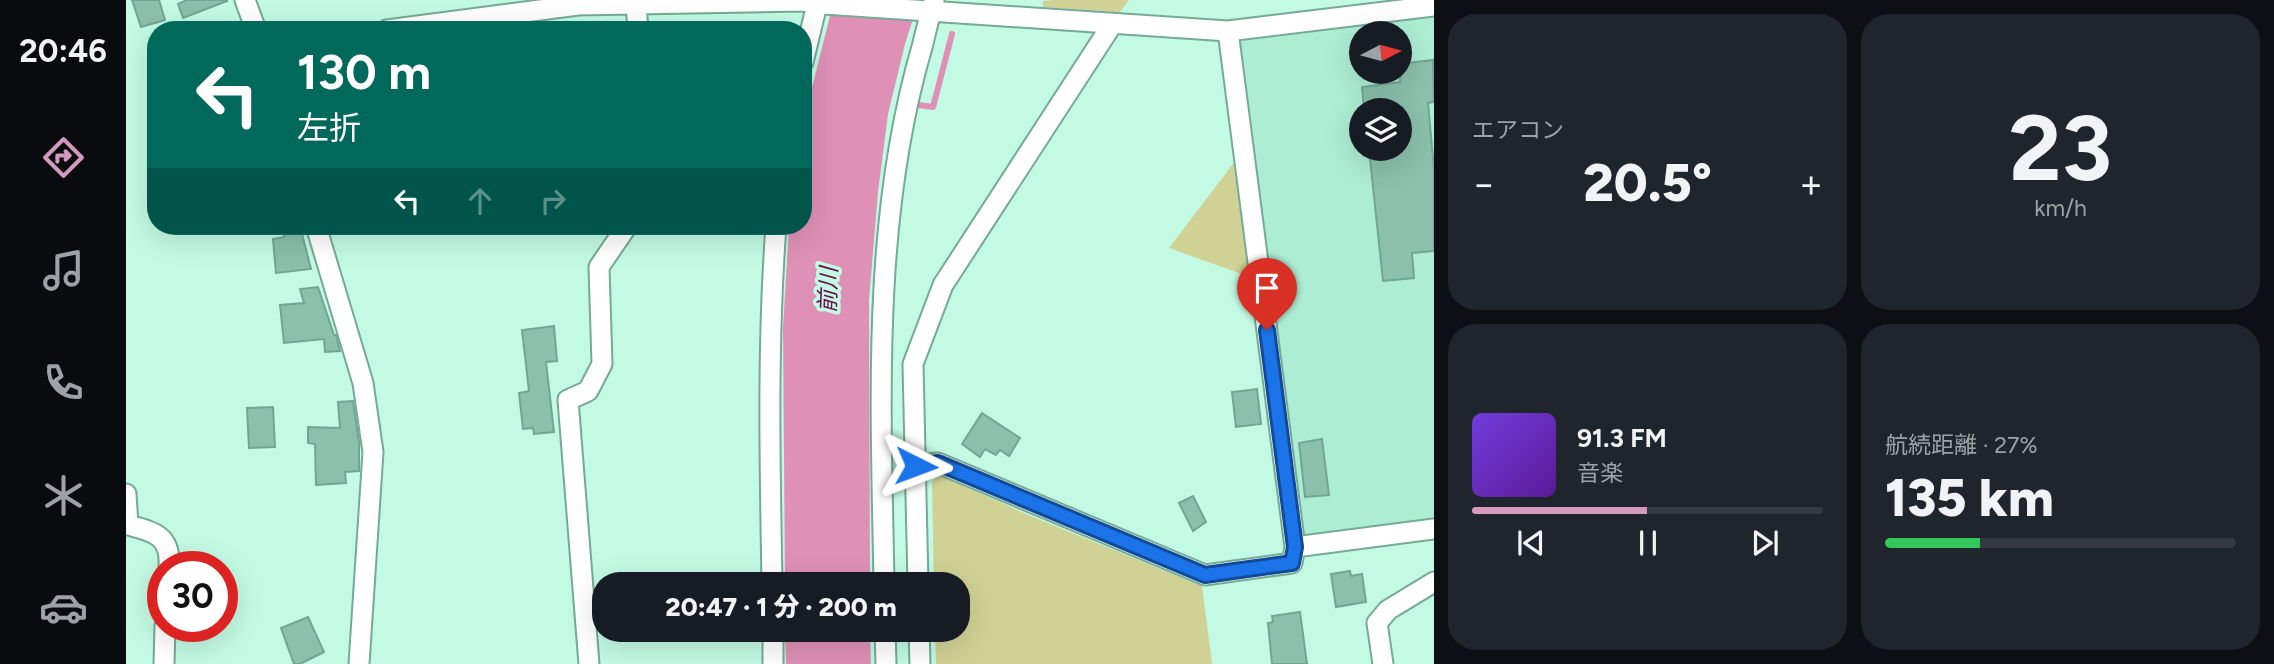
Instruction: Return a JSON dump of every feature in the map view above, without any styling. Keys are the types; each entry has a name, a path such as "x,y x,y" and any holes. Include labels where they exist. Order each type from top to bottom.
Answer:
{"street":[{"path":"245,0 253,21"},
{"path":"449,21 579,2 636,5 802,1 930,7 1228,31 1434,6"},
{"path":"812,31 820,3"},
{"path":"636,5 637,21"},
{"path":"884,572 881,328 888,220 899,136 930,7"},
{"path":"918,572 914,364 943,285 1113,23"},
{"path":"916,466 938,463 1205,575 1292,563 1295,547 1228,31"},
{"path":"319,235 363,383 373,452 359,664"},
{"path":"589,664 568,400 588,391 601,364 599,267 621,235"},
{"path":"772,572 770,325 775,235"},
{"path":"126,494 128,524 154,532 164,540 167,551"},
{"path":"1295,547 1434,529"},
{"path":"1383,664 1377,623 1388,610 1434,582"},
{"path":"164,664 165,642"},
{"path":"773,642 773,664"},
{"path":"885,642 886,664"},
{"path":"919,642 920,664"}],"shaded area":[{"path":"1129,0 1120,12 1043,7 1043,1"},
{"path":"1434,15 1434,522 1307,540 1300,532 1236,42 1349,27 1349,84 1412,84 1412,21 1390,21"},
{"path":"1236,160 1250,277 1169,248"},
{"path":"939,475 1033,517 1202,586 1212,664 936,664 935,642 970,642 970,572 934,572 932,482"}],"water":[{"name":"前川","path":"834,0 919,0 888,114 878,192 869,300 870,572 785,572 783,328 788,235 812,235 812,87"},
{"path":"785,642 870,642 871,664 786,664"}],"building":[{"path":"132,0 159,0 165,20 147,21 147,25 141,27"},
{"path":"187,0 227,1 183,18 178,4"},
{"path":"1433,60 1434,102 1428,103 1434,169 1434,251 1412,253 1414,278 1383,281 1370,161 1412,161 1412,98 1363,98 1362,87 1412,84 1412,63"},
{"path":"302,235 311,269 276,273 273,239"},
{"path":"318,287 340,351 325,352 324,339 284,343 280,305 304,303 300,289"},
{"path":"554,326 557,361 546,362 554,432 534,434 533,428 523,429 519,393 529,391 522,330"},
{"path":"1257,389 1261,424 1236,427 1232,392"},
{"path":"353,401 359,442 359,471 345,472 346,483 316,485 315,444 308,443 308,427 340,428 338,402"},
{"path":"273,407 275,447 249,448 247,408"},
{"path":"982,413 1020,438 1009,456 1000,450 996,455 985,449 980,457 962,444"},
{"path":"1322,439 1329,495 1305,497 1299,443"},
{"path":"1193,496 1206,522 1193,531 1179,503"},
{"path":"1350,571 1351,576 1362,574 1366,602 1336,607 1331,574"},
{"path":"1300,612 1307,664 1272,664 1268,623 1273,622 1272,616"},
{"path":"308,617 324,652 300,664 294,664 281,628"}],"waterway":[{"path":"919,105 933,107 952,34"}],"route":[{"path":"916,466 938,463 1205,575 1292,563 1295,547 1267,330"}]}
